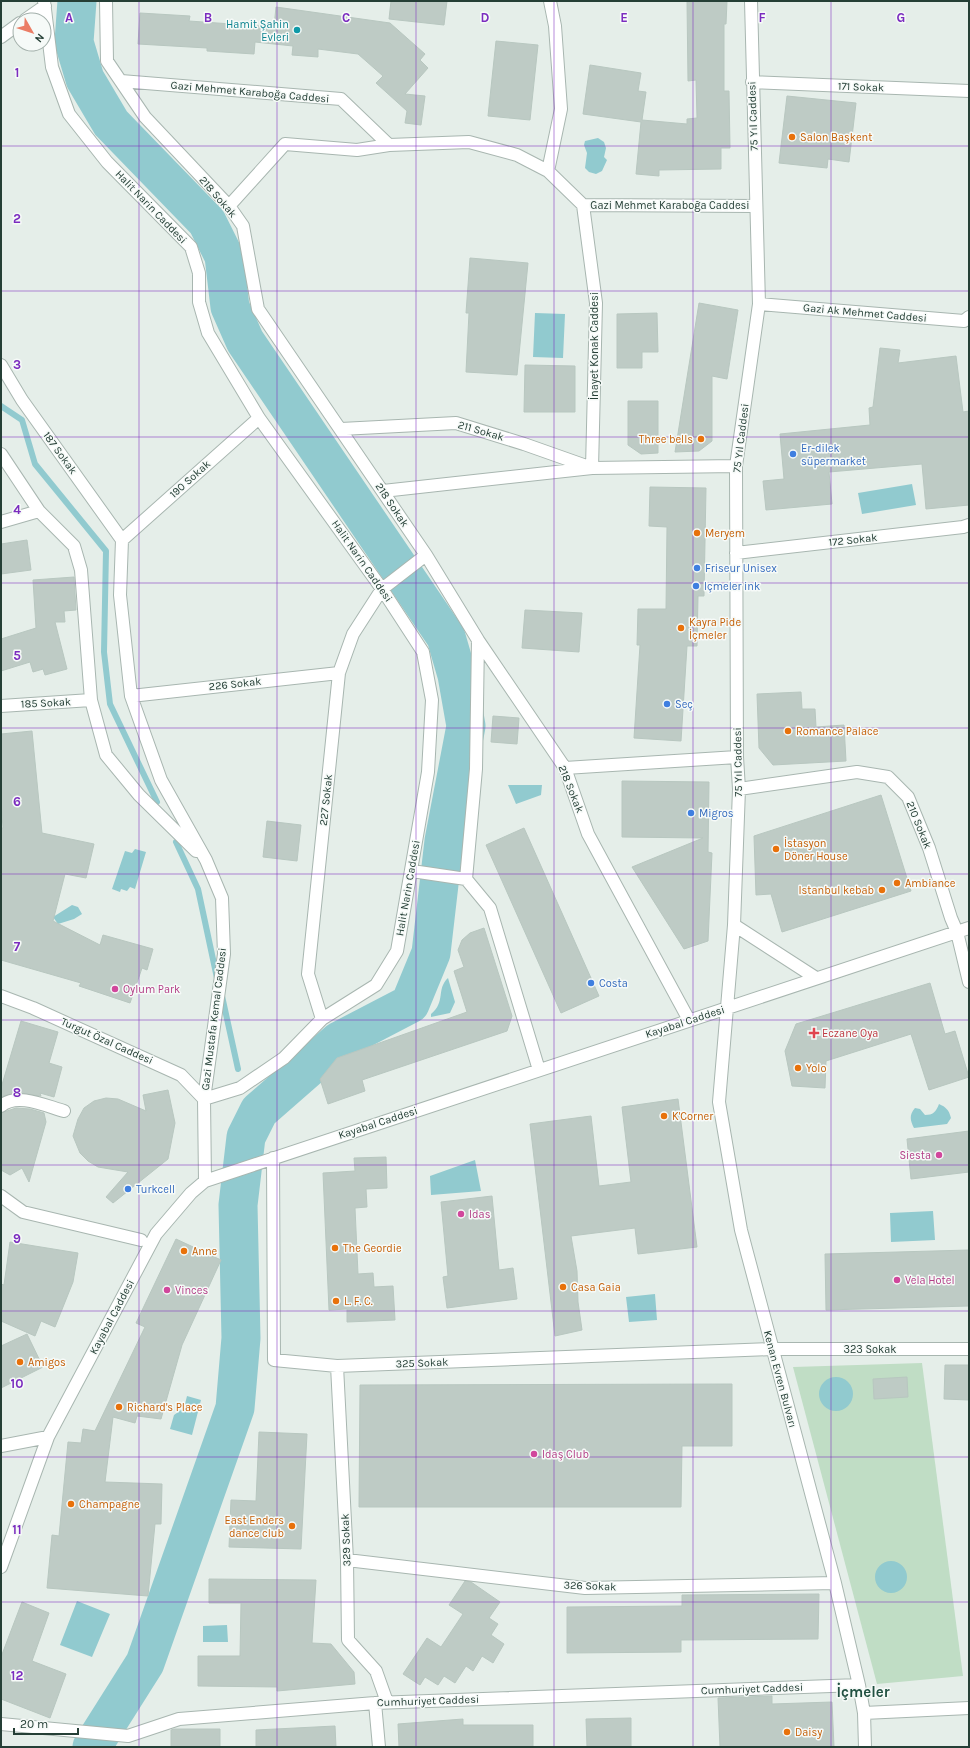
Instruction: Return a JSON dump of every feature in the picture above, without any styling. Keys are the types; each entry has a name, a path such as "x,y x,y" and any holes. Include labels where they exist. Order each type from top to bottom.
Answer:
{"street":[{"name":"218 Sokak","path":"106,1 107,61 144,117 229,206 243,226 258,309 426,555 478,640 565,768 588,834 689,1020"},
{"path":"548,171 561,108 555,26 550,1"},
{"name":"75 Yıl Caddesi","path":"726,1008 734,925 739,789 737,757 736,466 759,304 750,1"},
{"path":"34,12 44,3"},
{"name":"Halit Narin Caddesi","path":"44,3 52,67 69,114 107,162 191,247 199,273 199,302 208,333 259,418 382,589 423,652 432,700 428,772 397,951 376,985 322,1019 284,1058 240,1088 204,1100"},
{"path":"1,37 12,29"},
{"name":"Gazi Mehmet Karaboğa Caddesi","path":"121,81 341,100 389,145"},
{"name":"171 Sokak","path":"752,82 969,91"},
{"path":"229,206 285,144 357,150 389,145 469,142 517,155 548,171 583,205"},
{"name":"Gazi Mehmet Karaboğa Caddesi","path":"583,205 756,206"},
{"name":"İnayet Konak Caddesi","path":"583,205 596,303 592,468"},
{"name":"Gazi Ak Mehmet Caddesi","path":"759,304 964,321 969,317"},
{"name":"187 Sokak","path":"1,365 22,400 122,540"},
{"name":"190 Sokak","path":"122,540 259,418"},
{"name":"211 Sokak","path":"341,429 456,423 524,444 592,468"},
{"name":"Gazi Mustafa Kemal Caddesi","path":"1,454 39,512 74,546 82,570 91,700 106,755 139,795 206,860"},
{"name":"211 Sokak","path":"383,491 592,468 736,466"},
{"path":"1,522 39,512"},
{"name":"172 Sokak","path":"736,553 963,527 969,525"},
{"name":"Gazi Mustafa Kemal Caddesi","path":"122,540 120,595 131,696 161,780 206,860 222,898 224,959 204,1100 205,1181"},
{"name":"227 Sokak","path":"322,1019 308,974 339,673 353,634 382,589 426,555"},
{"path":"466,879 476,769 478,640"},
{"name":"226 Sokak","path":"131,696 339,673"},
{"name":"185 Sokak","path":"1,706 91,700"},
{"path":"565,768 737,757"},
{"name":"210 Sokak","path":"739,789 857,772 888,777 908,796 929,848 951,918 957,932 969,982"},
{"path":"412,871 466,879 490,908 539,1070"},
{"path":"734,925 816,978"},
{"name":"Kayabal Caddesi","path":"1,1567 48,1437 156,1234 191,1193 205,1181 218,1178 273,1158 969,928"},
{"name":"Turgut Özal Caddesi","path":"1,996 33,1008 181,1075 204,1100"},
{"name":"Kenan Evren Bulvarı","path":"726,1008 719,1102 741,1230 835,1583 859,1685 864,1713 865,1747"},
{"path":"1,1106 5,1103 17,1100 64,1112"},
{"name":"325 Sokak","path":"273,1158 274,1360 337,1366 772,1349"},
{"path":"1,1196 23,1212 141,1240"},
{"name":"323 Sokak","path":"772,1349 969,1349"},
{"name":"329 Sokak","path":"337,1366 347,1560 348,1640 376,1670 381,1702 379,1747"},
{"path":"1,1446 48,1437"},
{"name":"326 Sokak","path":"347,1560 585,1588 835,1583"},
{"name":"Cumhuriyet Caddesi","path":"1,1724 65,1729 126,1742 179,1718 381,1702 859,1685"},
{"path":"864,1713 969,1708"}],"green space":[{"path":"922,1363 963,1676 877,1684 793,1367"}],"water":[{"path":"598,138 604,142 606,148 604,157 607,160 602,171 596,174 589,172 585,168 587,153 584,145 585,141"},
{"path":"535,313 565,314 563,358 533,357"},
{"path":"912,484 916,505 862,514 858,493"},
{"path":"508,785 542,785 541,795 516,804"},
{"path":"135,849 146,852 135,889 130,887 127,891 121,889 120,892 112,889 125,851 132,853"},
{"path":"72,905 78,907 82,914 74,919 58,924 53,917"},
{"path":"448,978 455,1002 450,1013 431,1017 431,1014 436,1009 440,1000 444,982"},
{"path":"939,1104 948,1111 951,1118 947,1124 914,1128 911,1118 915,1108 920,1109 925,1115 928,1115 932,1114 937,1109"},
{"path":"475,1160 481,1191 431,1195 430,1176"},
{"path":"933,1211 935,1240 891,1242 890,1213"},
{"path":"655,1294 657,1320 629,1322 626,1297"},
{"path":"839,1377 846,1379 851,1384 853,1394 851,1404 846,1409 833,1411 826,1409 821,1404 819,1391 821,1384 826,1379"},
{"path":"187,1396 201,1400 192,1435 170,1429 174,1415 184,1408"},
{"path":"888,1561 894,1561 903,1565 907,1577 903,1589 894,1593 888,1593 879,1589 875,1580 875,1574 879,1565"},
{"path":"77,1601 110,1614 92,1657 60,1645"},
{"path":"227,1625 228,1642 203,1642 203,1626"}],"building":[{"path":"391,1 447,1 444,25 389,19"},
{"path":"687,1 727,1 726,24 724,24 724,91 729,91 730,148 721,148 721,169 659,170 659,176 636,174 641,122 583,114 590,65 641,73 638,91 646,92 642,120 687,124 687,119 697,118 696,80 688,81"},
{"path":"276,7 390,23 425,54 420,60 428,68 405,94 425,96 421,125 405,123 407,111 376,83 383,76 358,54 318,49 318,57 292,55 293,46 255,42 254,54 207,51 207,48 138,44 140,13 190,16 189,21 274,27"},
{"path":"496,41 538,45 530,120 488,116"},
{"path":"787,96 856,103 849,162 828,159 827,168 779,163"},
{"path":"470,258 528,263 517,375 466,372 469,313 466,313"},
{"path":"699,303 738,310 727,379 712,376 712,441 699,451 675,452"},
{"path":"657,313 658,352 642,352 642,368 617,368 617,314"},
{"path":"880,348 900,350 898,363 956,356 963,412 969,411 969,505 926,509 922,464 829,472 832,504 766,510 763,481 784,479 780,434 870,425 869,408 873,407"},
{"path":"525,365 575,366 575,412 524,412"},
{"path":"628,401 658,401 658,453 641,454 628,445"},
{"path":"650,487 706,488 704,596 698,596 697,646 687,646 681,741 634,738 640,645 637,645 638,609 666,609 667,527 649,526"},
{"path":"27,540 31,570 1,574 1,544"},
{"path":"74,577 76,610 64,611 65,622 55,622 67,669 45,675 43,669 33,672 30,662 1,671 1,639 36,628 33,580"},
{"path":"525,610 582,613 579,652 522,648"},
{"path":"801,692 802,709 815,709 816,727 844,725 846,761 773,765 759,748 757,694"},
{"path":"493,716 519,718 517,744 491,742"},
{"path":"32,731 42,833 94,844 86,878 65,874 53,921 100,945 103,935 153,949 147,970 142,968 130,1003 79,986 81,983 1,960 1,828 3,828 1,802 1,734"},
{"path":"622,781 709,782 708,852 712,853 708,941 684,949 632,867 703,838 622,837"},
{"path":"881,795 911,891 782,932 771,894 756,895 754,836"},
{"path":"267,821 301,825 297,861 263,857"},
{"path":"524,828 599,996 561,1013 486,845"},
{"path":"484,928 512,1016 507,1031 362,1080 365,1091 328,1104 320,1079 337,1058 467,1012 454,971 464,967 458,950 462,940 470,933"},
{"path":"930,983 945,1034 955,1031 969,1077 929,1090 911,1034 826,1061 825,1088 792,1086 785,1051 796,1024"},
{"path":"21,1021 58,1032 49,1063 62,1067 54,1097 40,1093 41,1096 15,1093 1,1097 1,1088"},
{"path":"168,1090 175,1123 168,1159 113,1203 106,1197 128,1172 98,1167 88,1161 80,1153 73,1136 78,1119 84,1108 94,1101 106,1098 118,1099 146,1111 143,1095"},
{"path":"678,1099 697,1247 638,1254 635,1228 571,1236 577,1271 578,1302 582,1330 555,1336 530,1124 591,1116 599,1186 631,1182 622,1107"},
{"path":"16,1108 30,1109 44,1113 46,1122 29,1182 22,1168 10,1175 1,1170 1,1113"},
{"name":"Siesta","path":"969,1131 969,1172 911,1179 907,1139"},
{"path":"386,1157 387,1188 366,1189 367,1207 355,1208 358,1274 373,1273 374,1287 393,1286 395,1320 347,1322 347,1309 329,1310 323,1173 355,1171 354,1158"},
{"path":"492,1196 499,1270 513,1268 517,1299 447,1308 443,1277 448,1276 441,1202"},
{"path":"176,1239 221,1260 182,1345 161,1419 137,1416 135,1423 113,1417 105,1482 162,1484 161,1524 155,1524 148,1596 47,1588 52,1535 59,1536 68,1442 81,1443 83,1429 95,1431 145,1327 136,1323"},
{"path":"10,1242 78,1253 73,1282 55,1327 41,1321 35,1336 1,1321 1,1284 4,1285"},
{"name":"Vela Hotel","path":"969,1250 969,1306 826,1310 825,1254"},
{"path":"27,1334 43,1367 1,1388 1,1346"},
{"path":"945,1365 969,1365 969,1400 944,1399"},
{"path":"907,1377 908,1397 874,1399 873,1379"},
{"path":"732,1384 732,1446 682,1446 681,1507 359,1507 360,1385"},
{"path":"259,1432 307,1434 301,1549 229,1547 231,1500 256,1501"},
{"path":"209,1579 316,1580 312,1643 331,1644 354,1672 355,1684 277,1691 277,1687 198,1686 198,1656 240,1656 241,1603 209,1603"},
{"path":"465,1581 471,1582 500,1602 489,1618 498,1624 491,1635 504,1644 493,1663 482,1656 473,1671 466,1666 455,1683 444,1676 438,1685 425,1677 420,1685 403,1674 427,1638 441,1647 463,1614 449,1605"},
{"path":"819,1594 818,1639 681,1640 681,1652 567,1653 567,1607 682,1606 682,1595"},
{"path":"22,1602 49,1613 32,1661 66,1674 50,1718 1,1699 1,1657"},
{"path":"772,1696 772,1704 832,1702 834,1747 720,1747 718,1698"},
{"path":"631,1718 631,1747 587,1747 586,1719"},
{"path":"463,1719 463,1725 533,1725 533,1747 399,1747 398,1724"},
{"path":"335,1726 336,1747 256,1747 256,1730"},
{"path":"220,1729 220,1747 171,1747 171,1730"}],"waterway":[{"path":"77,1 74,42 85,79 111,123 207,222 224,256 230,307 245,341 446,637 457,675 466,726 444,841 431,953 410,1004 339,1041 259,1111 246,1137 238,1205 241,1338 235,1408 145,1663 92,1747"},
{"path":"1,406 22,420 35,464 106,551 104,652 110,704 157,802"},
{"path":"176,842 198,889 217,978"},
{"path":"222,996 238,1069"},
{"path":"246,1105 251,1127"}],"place":[{"name":"Hamit Şahin Evleri","path":"297,30"},
{"name":"Salon Başkent","path":"792,137"},
{"name":"Three bells","path":"701,439"},
{"name":"Er-dilek süpermarket","path":"793,454"},
{"name":"Meryem","path":"697,533"},
{"name":"Friseur Unisex","path":"697,568"},
{"name":"Içmeler ink","path":"696,586"},
{"name":"Kayra Pide İçmeler","path":"681,628"},
{"name":"Seç","path":"667,704"},
{"name":"Romance Palace","path":"788,731"},
{"name":"Migros","path":"691,813"},
{"name":"İstasyon Döner House","path":"776,849"},
{"name":"Ambiance","path":"897,883"},
{"name":"Istanbul kebab","path":"882,890"},
{"name":"Costa","path":"591,983"},
{"name":"Oylum Park","path":"115,989"},
{"name":"Eczane Oya","path":"814,1033"},
{"name":"Yolo","path":"798,1068"},
{"name":"K'Corner","path":"664,1116"},
{"name":"Siesta","path":"939,1155"},
{"name":"Turkcell","path":"128,1189"},
{"name":"Idas","path":"461,1214"},
{"name":"The Geordie","path":"335,1248"},
{"name":"Anne","path":"184,1251"},
{"name":"Vela Hotel","path":"897,1280"},
{"name":"Casa Gaia","path":"563,1287"},
{"name":"Vinces","path":"167,1290"},
{"name":"L. F. C.","path":"336,1301"},
{"name":"Amigos","path":"20,1362"},
{"name":"Richard's Place","path":"119,1407"},
{"name":"Idaş Club","path":"534,1454"},
{"name":"Champagne","path":"71,1504"},
{"name":"East Enders dance club","path":"292,1526"},
{"name":"Daisy","path":"787,1732"}],"district":[{"name":"İçmeler","path":"863,1692"}]}
